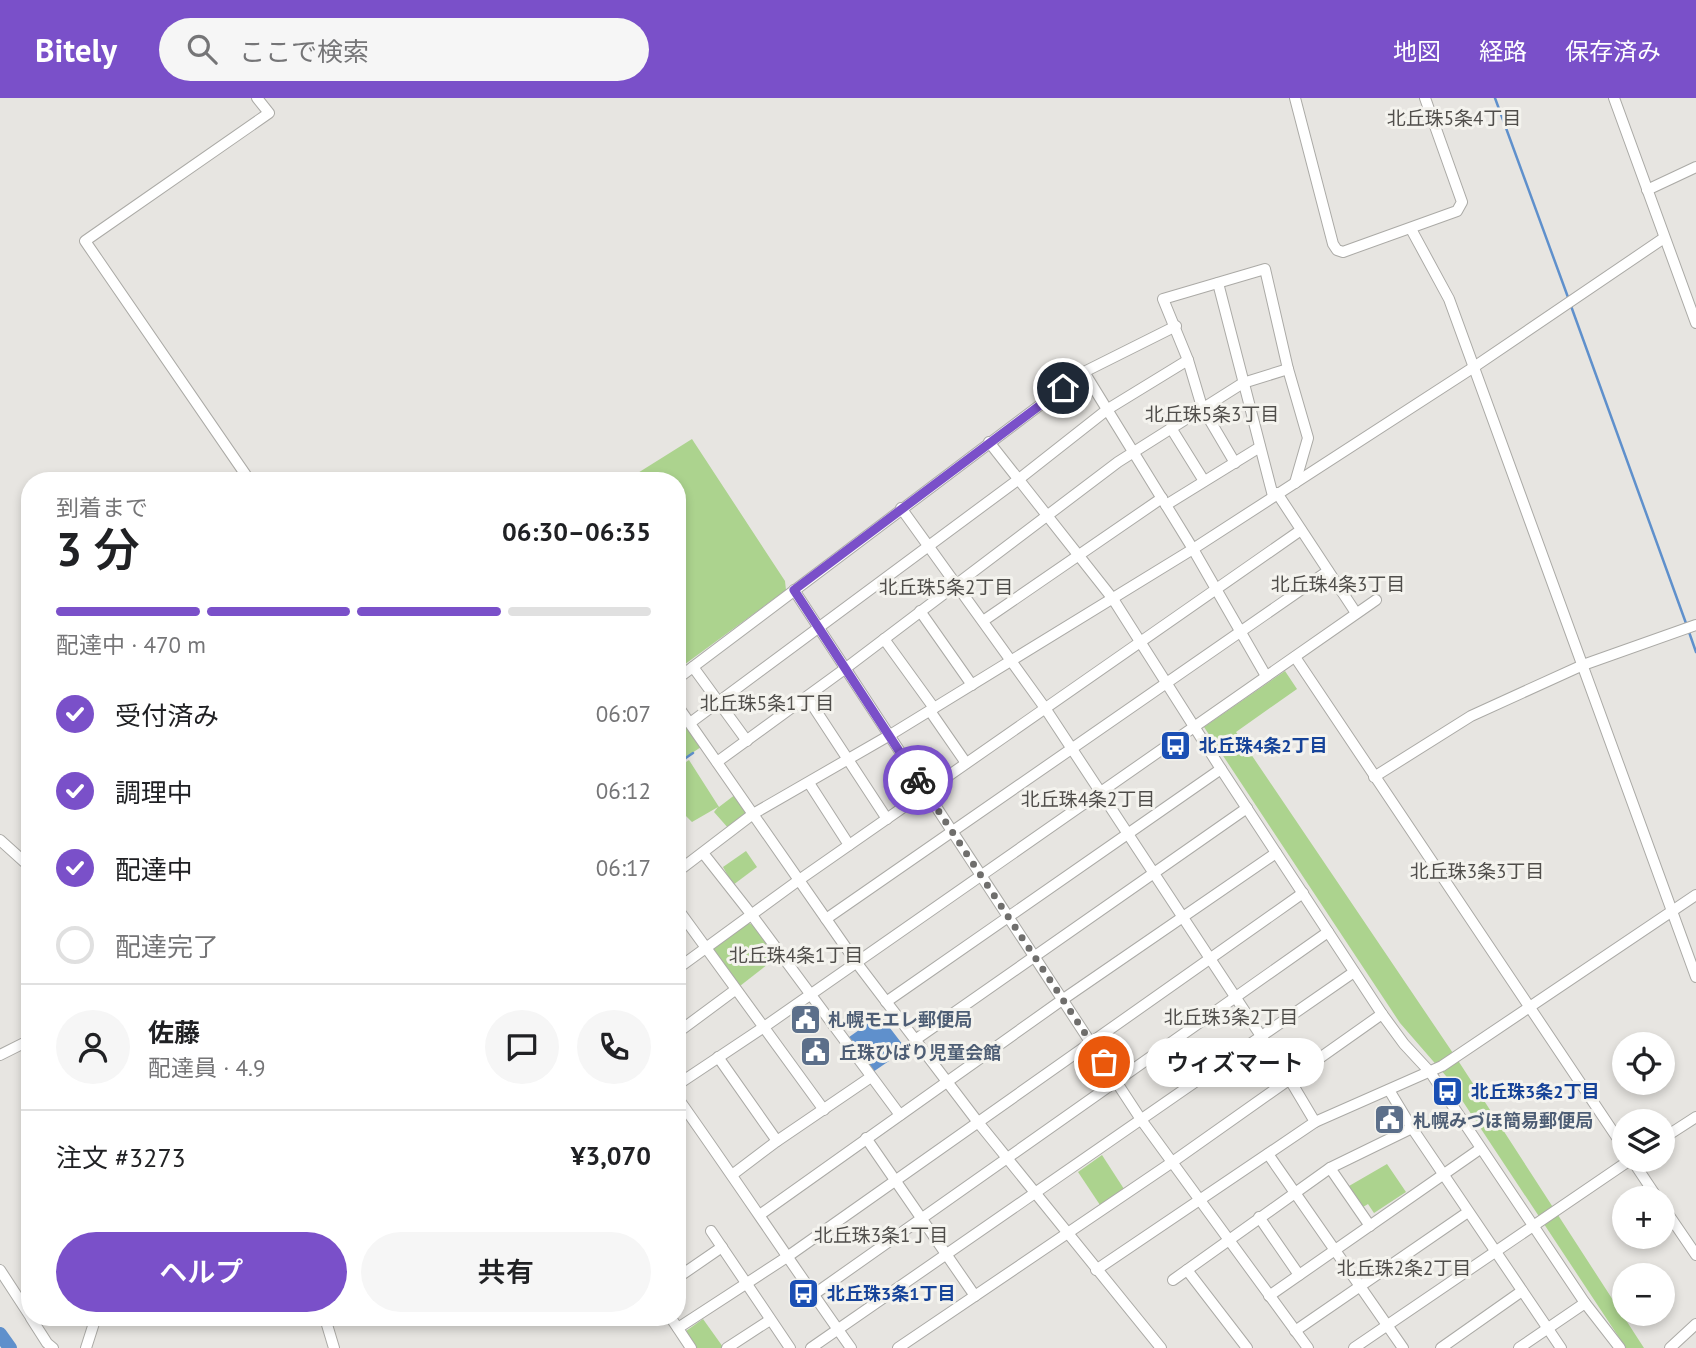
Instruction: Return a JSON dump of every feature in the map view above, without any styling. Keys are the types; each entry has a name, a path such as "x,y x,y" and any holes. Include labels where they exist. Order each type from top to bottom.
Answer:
{"street":[{"path":"244,472 85,240 269,113 257,98"},
{"path":"1295,98 1332,244 1343,252 1457,211 1462,202 1424,98"},
{"path":"1614,98 1696,323"},
{"path":"1647,190 1696,167"},
{"path":"1410,229 1449,299 1696,977"},
{"path":"686,865 754,814 932,710 1193,549 1474,367 1664,238"},
{"path":"1235,463 1202,407 1176,326 1163,299 1265,269 1287,369 1308,438 1295,482"},
{"path":"1218,283 1260,447 1275,494 1356,613"},
{"path":"686,672 1084,372 1176,326"},
{"path":"690,723 1019,479 1108,409 1188,360"},
{"path":"717,762 1134,452 1243,383 1287,369"},
{"path":"1084,372 1193,549 1266,677"},
{"path":"1171,428 1204,481"},
{"path":"989,442 1113,599 1382,1014 1404,1044 1430,1072 1584,1303 1620,1348"},
{"path":"983,621 1164,501 1204,481 1260,447"},
{"path":"901,508 1045,708 1315,1122"},
{"path":"686,962 799,880 1301,530"},
{"path":"826,919 1328,570"},
{"path":"794,590 1142,1121 1308,1348"},
{"path":"686,1079 1376,600"},
{"path":"919,611 972,685"},
{"path":"1374,777 1471,716 1583,665 1696,625"},
{"path":"884,639 966,763"},
{"path":"1294,657 1612,1130"},
{"path":"692,667 747,741"},
{"path":"807,697 887,819"},
{"path":"686,717 886,1002 1006,1158 1161,1348"},
{"path":"886,1002 1221,769"},
{"path":"809,783 849,845"},
{"path":"915,1040 1247,808"},
{"path":"0,840 21,859"},
{"path":"703,853 900,1115"},
{"path":"761,1214 1062,1000 1276,853"},
{"path":"686,1323 787,1257 1303,893"},
{"path":"1096,1270 1315,1122 1449,1062 1696,895"},
{"path":"686,921 824,1110"},
{"path":"813,1295 1328,932"},
{"path":"811,1348 1354,972"},
{"path":"686,1026 736,990"},
{"path":"898,1348 1171,1163 1382,1014"},
{"path":"0,1055 21,1044"},
{"path":"718,1058 777,1141"},
{"path":"732,1175 871,1077"},
{"path":"1389,1090 1561,1348"},
{"path":"686,1110 761,1214 787,1257 851,1348"},
{"path":"1675,1131 1696,1117"},
{"path":"1173,1280 1330,1168 1412,1128"},
{"path":"866,1138 975,1296"},
{"path":"1269,1296 1480,1149"},
{"path":"1268,1154 1403,1348"},
{"path":"1330,1168 1370,1226"},
{"path":"1354,1348 1613,1172"},
{"path":"1295,1332 1468,1212"},
{"path":"1259,1217 1299,1275"},
{"path":"1675,1224 1696,1255"},
{"path":"711,1231 790,1348"},
{"path":"686,1272 722,1247"},
{"path":"1187,1269 1247,1348"},
{"path":"0,1270 21,1303"},
{"path":"1441,1348 1522,1291"},
{"path":"1519,1348 1584,1303"},
{"path":"727,1348 770,1320"},
{"path":"1670,1348 1696,1324"},
{"path":"36,1326 53,1348"},
{"path":"86,1348 93,1326"},
{"path":"327,1326 334,1348"},
{"path":"681,1326 678,1328 691,1348"}],"green space":[{"path":"692,439 785,581 786,590 686,663 686,472 639,472"},
{"path":"1285,671 1297,689 1236,732 1459,1062 1612,1299 1612,1326 1630,1326 1644,1348 1626,1348 1446,1076 1400,1023 1204,727"},
{"path":"686,726 701,747 686,757"},
{"path":"689,760 719,807 736,794 748,814 729,829 714,812 718,807 692,822 686,816 686,762"},
{"path":"746,851 757,867 733,885 723,867"},
{"path":"749,923 777,957 740,986 714,953 714,948"},
{"path":"1102,1155 1124,1189 1100,1205 1078,1172"},
{"path":"1387,1164 1406,1192 1374,1213 1368,1204 1363,1207 1349,1186"},
{"path":"703,1319 722,1348 695,1348 686,1335 686,1331"}],"water":[{"path":"880,1015 903,1045 888,1057 889,1061 870,1074 845,1040"}],"waterway":[{"path":"1495,98 1569,300"},
{"path":"1571,306 1687,626"},
{"path":"1689,632 1696,652"},
{"path":"686,758 693,753"},
{"path":"0,1334 10,1348"}],"way so far":[{"path":"918,780 1104,1062"}],"place":[{"name":"北丘珠4条2丁目","path":"1176,745"},
{"name":"札幌モエレ郵便局","path":"805,1019"},
{"name":"丘珠ひばり児童会館","path":"816,1052"},
{"name":"ウィズマート","path":"1104,1062"},
{"name":"北丘珠3条2丁目","path":"1448,1091"},
{"name":"札幌みづほ簡易郵便局","path":"1390,1120"},
{"name":"北丘珠3条1丁目","path":"804,1293"}],"district":[{"name":"北丘珠5条4丁目","path":"1454,118"},
{"name":"北丘珠5条3丁目","path":"1212,414"},
{"name":"北丘珠4条3丁目","path":"1338,584"},
{"name":"北丘珠5条2丁目","path":"946,587"},
{"name":"北丘珠5条1丁目","path":"767,703"},
{"name":"北丘珠4条2丁目","path":"1088,799"},
{"name":"北丘珠3条3丁目","path":"1477,871"},
{"name":"北丘珠4条1丁目","path":"796,955"},
{"name":"北丘珠3条2丁目","path":"1231,1017"},
{"name":"北丘珠3条1丁目","path":"881,1235"},
{"name":"北丘珠2条2丁目","path":"1404,1268"}],"route":[{"path":"918,780 794,590 1063,388"}]}
